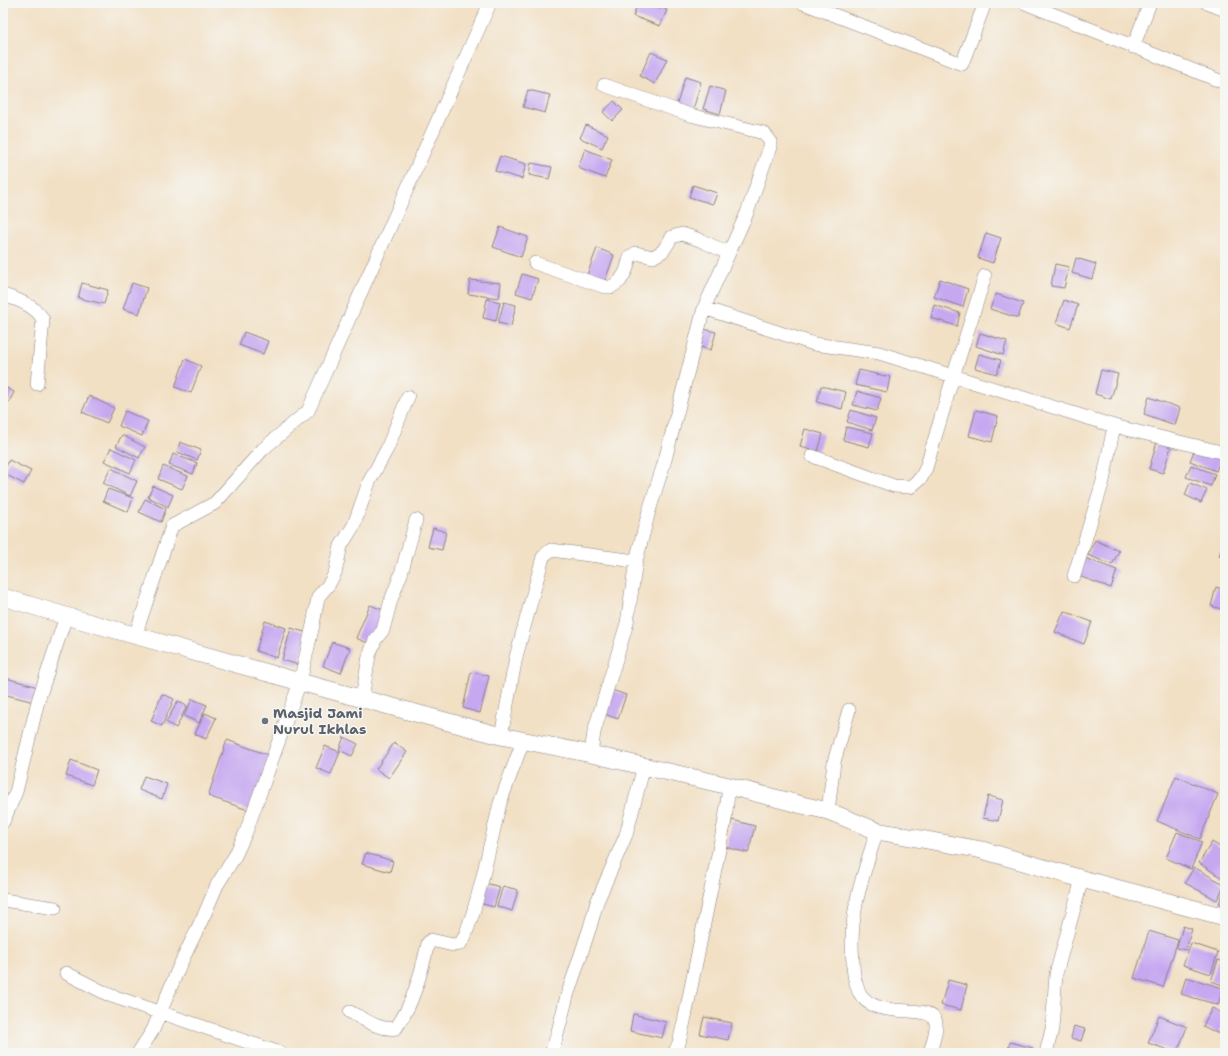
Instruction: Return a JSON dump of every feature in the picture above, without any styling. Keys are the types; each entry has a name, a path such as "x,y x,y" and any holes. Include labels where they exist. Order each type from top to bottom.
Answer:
{"street":[{"path":"135,636 172,526 215,503 263,448 308,411 490,3"},
{"path":"803,3 962,64 985,3"},
{"path":"1025,3 1225,84"},
{"path":"1133,47 1150,3"},
{"path":"1207,3 1225,10"},
{"path":"591,754 594,732 627,623 636,561 649,511 665,460 704,308 747,213 768,154 770,141 764,133 690,115 604,85"},
{"path":"535,263 605,287 611,287 620,280 626,271 630,257 636,252 652,257 663,251 672,237 682,234 700,240 728,253"},
{"path":"812,456 894,486 910,487 921,478 926,468 952,377 985,276"},
{"path":"3,295 34,309 40,313 43,320 37,384"},
{"path":"704,308 814,344 879,353 952,377 987,386 1114,426 1225,453"},
{"path":"138,1053 153,1030 179,968 217,885 235,856 246,832 300,682 314,625 318,597 329,584 335,573 342,546 354,526 369,482 387,450 408,397"},
{"path":"1074,576 1103,481 1114,426"},
{"path":"362,699 369,656 375,640 383,630 416,520"},
{"path":"501,736 516,657 544,557 547,553 551,550 636,561"},
{"path":"3,597 135,636 501,736 591,754 729,786 828,811 877,831 982,850 1082,879 1225,917"},
{"path":"3,822 16,792 38,701 66,616"},
{"path":"828,811 834,762 850,710"},
{"path":"350,1012 381,1028 388,1030 396,1028 401,1021 420,979 428,943 431,940 453,945 460,944 465,936 482,880 500,802 524,741"},
{"path":"551,1053 597,902 626,835 644,766"},
{"path":"673,1053 679,1044 685,1017 725,820 729,786"},
{"path":"877,831 858,891 852,921 851,950 853,971 859,992 872,1006 886,1010 923,1012 935,1019 936,1026 930,1053"},
{"path":"1046,1053 1052,1029 1056,974 1082,879"},
{"path":"3,900 56,908"},
{"path":"66,973 109,995 280,1053"}],"building":[{"path":"638,3 647,3 667,10 660,26 633,16"},
{"path":"651,52 667,59 655,84 640,76"},
{"path":"685,77 701,82 693,110 677,104"},
{"path":"710,86 726,91 720,114 703,109"},
{"path":"528,90 550,95 545,113 523,107"},
{"path":"614,101 623,110 612,121 603,112"},
{"path":"586,125 608,135 602,148 580,138"},
{"path":"585,149 612,160 605,178 578,168"},
{"path":"500,156 526,164 522,179 495,171"},
{"path":"531,163 552,167 549,179 529,175"},
{"path":"693,185 717,193 713,204 689,197"},
{"path":"500,227 528,237 521,257 493,247"},
{"path":"986,233 1001,238 993,263 978,258"},
{"path":"597,248 614,255 604,284 586,278"},
{"path":"1076,258 1096,264 1092,279 1072,273"},
{"path":"1055,264 1069,267 1064,288 1051,286"},
{"path":"522,274 538,279 532,298 516,293"},
{"path":"940,279 968,289 963,307 934,297"},
{"path":"470,280 501,283 499,298 468,294"},
{"path":"82,283 108,290 104,304 78,298"},
{"path":"132,283 147,288 139,314 123,309"},
{"path":"996,294 1023,303 1018,318 990,309"},
{"path":"487,299 500,302 496,321 483,318"},
{"path":"1064,300 1078,305 1070,328 1056,323"},
{"path":"504,302 516,305 511,326 498,323"},
{"path":"934,305 960,313 957,326 931,318"},
{"path":"700,328 716,332 711,350 696,346"},
{"path":"244,332 268,341 263,354 239,345"},
{"path":"980,333 1007,341 1003,355 976,346"},
{"path":"979,354 1001,360 997,374 975,368"},
{"path":"185,359 201,366 191,393 175,387"},
{"path":"859,370 890,377 887,392 855,385"},
{"path":"1101,370 1118,374 1111,399 1095,394"},
{"path":"3,386 14,392 9,402 3,399"},
{"path":"821,386 846,392 842,409 817,402"},
{"path":"857,391 881,398 877,411 853,405"},
{"path":"89,396 114,408 107,423 82,412"},
{"path":"1149,397 1180,408 1175,425 1144,414"},
{"path":"851,410 876,418 872,430 847,422"},
{"path":"976,410 998,416 992,442 969,436"},
{"path":"125,411 148,421 142,436 119,426"},
{"path":"846,427 873,433 869,447 843,440"},
{"path":"805,429 823,434 818,451 800,446"},
{"path":"122,435 145,447 139,458 116,446"},
{"path":"180,442 201,450 197,460 177,452"},
{"path":"1157,442 1171,447 1163,473 1149,469"},
{"path":"1196,446 1222,456 1216,471 1190,461"},
{"path":"111,448 136,460 130,473 104,461"},
{"path":"173,454 197,463 193,474 169,465"},
{"path":"9,460 31,471 24,484 3,473"},
{"path":"1191,465 1215,474 1211,486 1186,477"},
{"path":"163,466 188,476 182,489 158,479"},
{"path":"111,468 137,481 130,496 103,483"},
{"path":"1190,483 1207,490 1201,503 1185,495"},
{"path":"153,486 173,495 168,507 148,497"},
{"path":"108,489 133,498 128,512 103,501"},
{"path":"145,499 166,509 161,522 139,512"},
{"path":"433,528 446,532 442,550 428,547"},
{"path":"1095,540 1119,551 1112,565 1088,555"},
{"path":"1225,541 1225,558 1219,556"},
{"path":"1082,557 1117,570 1111,588 1076,575"},
{"path":"1216,587 1225,590 1225,610 1211,606"},
{"path":"370,605 386,611 372,645 356,638"},
{"path":"1064,611 1092,622 1084,644 1055,632"},
{"path":"265,621 286,628 277,658 256,651"},
{"path":"291,628 308,633 299,665 282,660"},
{"path":"332,642 350,648 341,673 323,666"},
{"path":"471,672 489,676 480,713 463,708"},
{"path":"6,678 38,687 34,702 3,694"},
{"path":"609,689 626,695 618,719 601,713"},
{"path":"162,694 174,699 162,726 151,721"},
{"path":"192,699 207,705 199,723 184,716"},
{"path":"178,701 187,706 176,728 166,722"},
{"path":"205,713 216,718 206,739 195,734"},
{"path":"344,737 358,744 352,756 339,750"},
{"path":"227,740 271,756 251,811 208,796"},
{"path":"394,743 407,752 389,778 376,769"},
{"path":"325,746 340,752 331,774 316,768"},
{"path":"71,760 97,770 92,785 66,776"},
{"path":"144,776 167,784 162,799 139,790"},
{"path":"1176,776 1218,794 1200,839 1157,821"},
{"path":"988,796 1003,800 998,821 983,818"},
{"path":"732,820 755,826 748,853 725,847"},
{"path":"1177,832 1202,842 1191,869 1166,858"},
{"path":"1212,842 1225,850 1225,880 1199,863"},
{"path":"366,853 393,861 390,872 362,864"},
{"path":"1194,867 1225,885 1217,900 1185,883"},
{"path":"485,883 500,887 494,907 479,903"},
{"path":"503,886 518,890 512,911 497,906"},
{"path":"1225,889 1225,906 1219,903"},
{"path":"1183,926 1192,929 1186,950 1177,948"},
{"path":"1149,931 1178,940 1163,987 1134,978"},
{"path":"1191,943 1218,952 1211,974 1183,965"},
{"path":"1225,945 1225,959 1221,958"},
{"path":"1218,960 1225,962 1225,986 1211,981"},
{"path":"1186,977 1223,988 1218,1005 1181,994"},
{"path":"948,980 967,985 961,1010 941,1005"},
{"path":"1212,1008 1225,1014 1225,1020 1219,1034 1203,1026"},
{"path":"633,1014 666,1022 662,1038 630,1031"},
{"path":"1159,1016 1187,1027 1177,1053 1148,1043"},
{"path":"704,1017 732,1023 728,1040 700,1034"},
{"path":"1074,1026 1085,1029 1081,1041 1071,1038"},
{"path":"1010,1042 1033,1048 1032,1053 1007,1053"}],"place":[{"name":"Masjid Jami Nurul Ikhlas","path":"265,721"}]}
